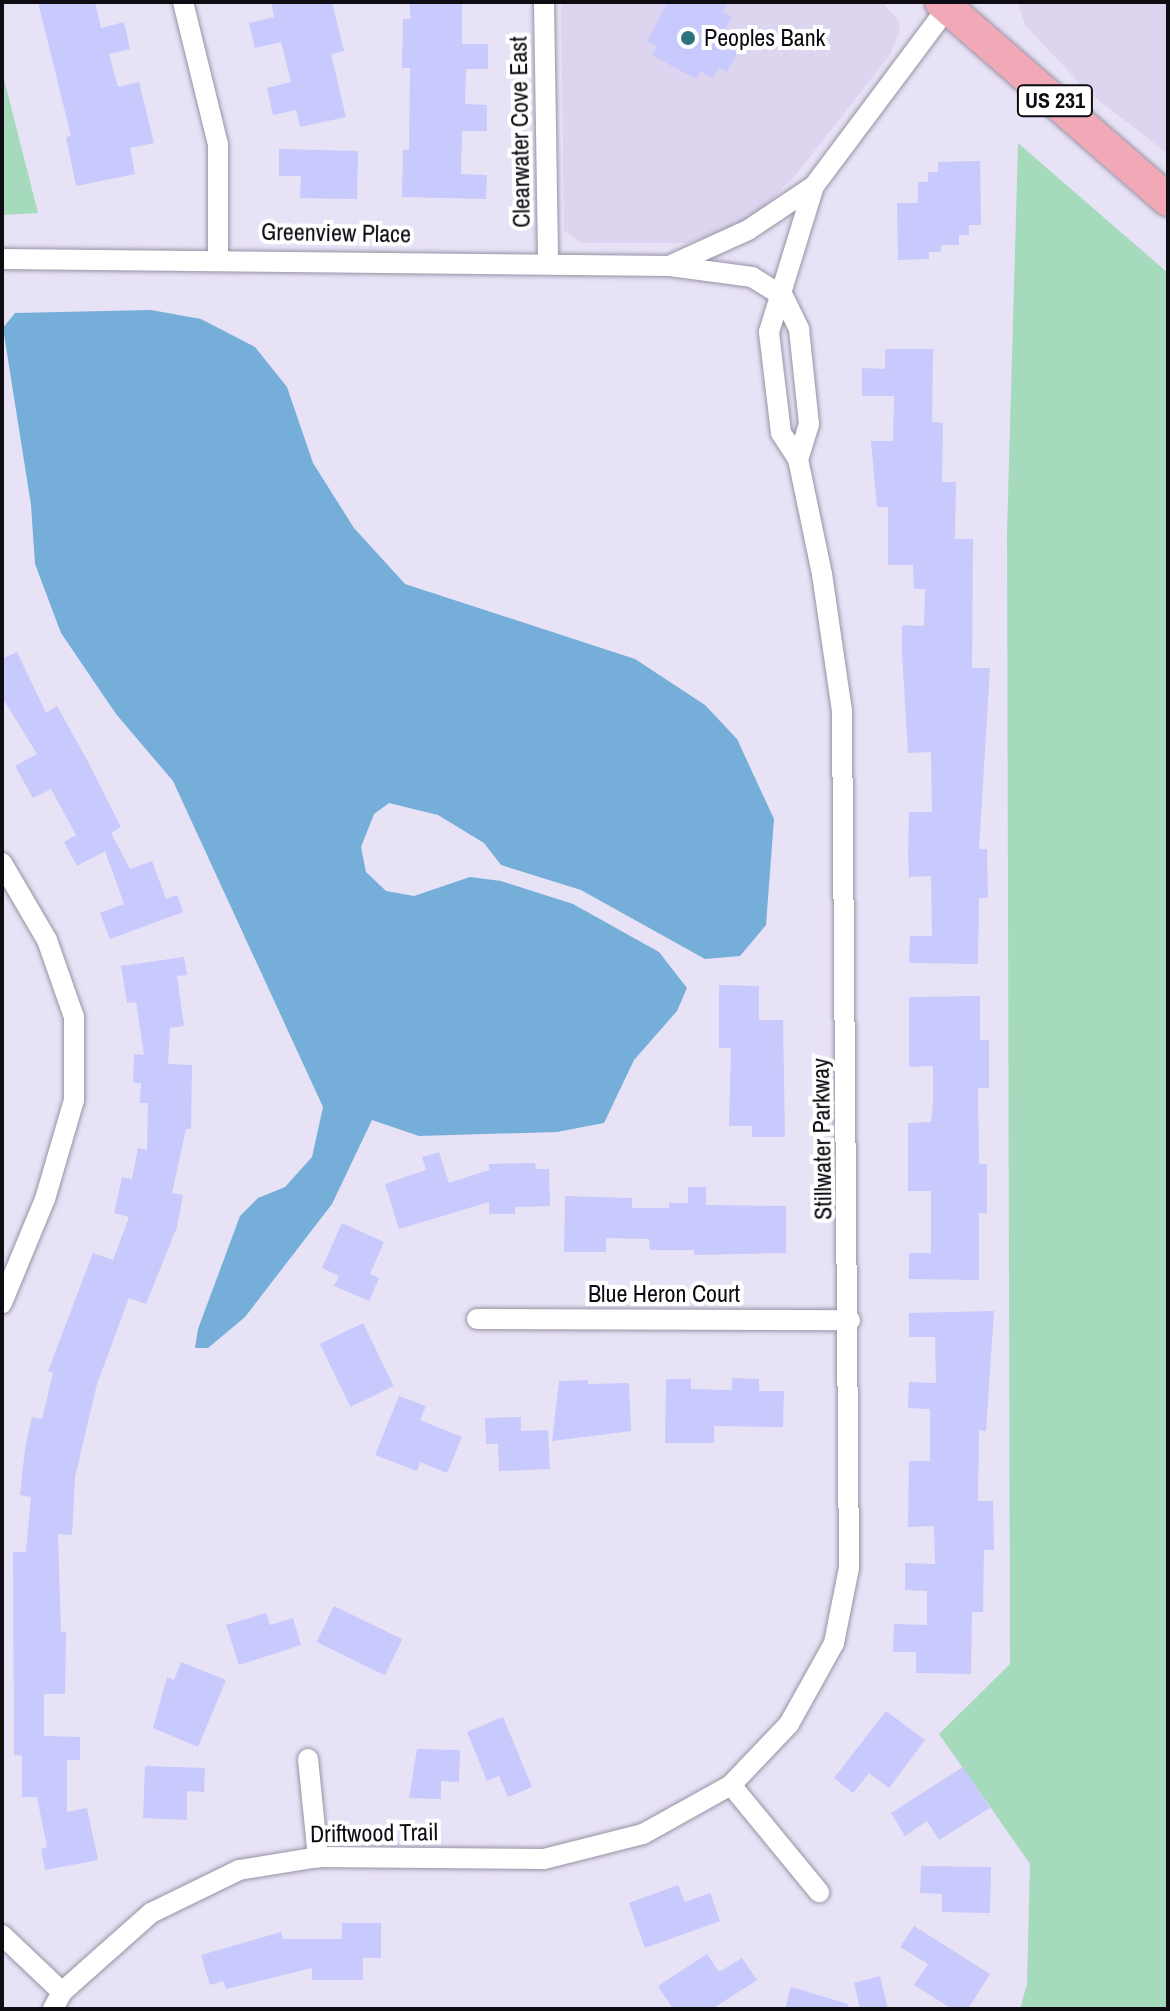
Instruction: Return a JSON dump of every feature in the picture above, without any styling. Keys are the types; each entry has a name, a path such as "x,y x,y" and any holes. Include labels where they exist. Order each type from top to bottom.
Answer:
{"main road":[{"name":"US 231","path":"946,4 1168,200"}],"street":[{"path":"183,2 218,144 218,258"},
{"name":"Clearwater Cove East","path":"544,2 548,262"},
{"name":"Stillwater Parkway","path":"731,1785 789,1724 834,1643 849,1568 850,1320 842,711 822,574 798,459 781,433 769,332 783,296 814,186 946,4"},
{"name":"Greenview Place","path":"670,266 748,230 814,186"},
{"name":"Greenview Place","path":"2,259 218,258 670,266 752,277 783,296"},
{"name":"Stillwater Parkway","path":"783,296 799,329 809,424 798,459"},
{"path":"2,863 47,940 74,1017 74,1100 45,1199 2,1303"},
{"name":"Blue Heron Court","path":"477,1319 850,1320"},
{"path":"308,1759 318,1857"},
{"path":"731,1785 819,1892"},
{"name":"Driftwood Trail","path":"57,2000 151,1913 239,1870 318,1857 544,1859 643,1834 731,1785"},
{"path":"2,1935 57,2000"}],"shaded area":[{"path":"561,2 882,2 898,20 900,30 890,55 794,177 756,214 724,232 686,243 582,243 564,231"},
{"path":"1018,2 1168,2 1168,154 1088,92 1025,25"}],"green space":[{"path":"2,71 38,213 2,215"},
{"path":"1018,143 1168,273 1168,2009 1020,2009 1027,1984 1030,1864 939,1734 1010,1664 1007,533"}],"water":[{"path":"151,310 201,319 255,347 287,387 313,463 354,528 405,584 635,659 705,705 737,739 774,819 766,925 740,956 705,959 581,890 501,865 484,843 438,815 389,803 374,814 361,847 366,872 386,891 414,896 470,877 501,881 573,904 659,952 687,988 677,1011 634,1060 604,1123 557,1132 419,1136 372,1120 332,1204 245,1317 208,1348 195,1348 198,1329 240,1216 258,1198 285,1187 312,1157 323,1107 173,781 116,714 61,633 35,564 31,505 3,328 15,313"}],"building":[{"path":"38,2 95,2 101,28 124,22 130,49 109,54 118,87 139,82 154,143 130,148 135,174 76,186 66,137 71,136"},
{"path":"271,2 332,2 344,51 331,54 346,117 300,127 296,110 273,115 267,88 291,82 281,42 255,48 249,23 274,17"},
{"path":"409,2 462,2 462,44 488,44 488,69 466,69 465,104 487,105 487,131 462,131 461,174 487,175 486,199 402,197 403,150 409,150 410,68 402,68 403,19 411,19"},
{"name":"Peoples Bank","path":"668,2 727,2 722,12 732,17 723,33 728,36 725,42 739,50 727,72 719,67 713,78 700,71 696,79 652,55 657,46 647,41"},
{"path":"279,149 358,151 357,199 300,198 301,176 279,176"},
{"path":"980,161 981,225 969,225 969,235 959,235 959,245 941,245 941,252 929,252 929,259 898,260 897,203 918,203 918,182 928,182 928,172 938,172 938,162"},
{"path":"885,349 933,349 932,422 943,423 942,482 956,482 955,539 973,539 972,668 990,668 979,849 987,849 988,898 979,898 978,964 909,963 910,936 932,936 931,876 909,877 908,855 909,812 932,812 931,752 908,753 902,652 902,625 924,626 925,589 914,589 913,565 888,565 888,507 877,507 871,441 893,441 894,396 862,396 862,368 885,369"},
{"path":"17,652 46,713 57,706 86,758 121,827 111,833 130,869 152,861 166,899 177,895 183,912 110,939 100,913 124,904 105,851 77,866 64,842 76,835 51,789 33,798 15,766 37,754 2,697 2,659"},
{"path":"184,957 187,975 177,976 184,1026 170,1028 168,1064 192,1065 191,1129 186,1129 172,1193 183,1195 177,1227 146,1304 129,1298 97,1384 75,1477 72,1535 58,1534 61,1632 66,1632 65,1694 44,1694 44,1736 80,1737 80,1760 67,1760 67,1812 87,1808 98,1860 45,1870 41,1849 47,1847 37,1797 22,1797 22,1756 14,1755 13,1552 26,1552 31,1497 20,1495 25,1448 32,1417 42,1419 53,1373 48,1371 93,1253 113,1260 129,1217 114,1213 122,1177 132,1179 138,1148 147,1150 148,1103 140,1103 141,1083 133,1083 134,1054 144,1055 136,1002 127,1003 121,966"},
{"path":"719,985 759,986 759,1020 783,1020 785,1137 752,1137 752,1126 729,1126 731,1048 719,1048"},
{"path":"980,996 980,1040 989,1040 989,1088 978,1088 979,1164 987,1164 987,1213 979,1213 979,1280 909,1279 909,1253 931,1253 931,1191 908,1191 908,1123 931,1122 933,1066 909,1067 909,997"},
{"path":"439,1152 449,1183 489,1170 489,1164 535,1163 536,1169 549,1169 550,1206 515,1207 515,1214 489,1214 489,1202 399,1229 385,1184 426,1170 422,1157"},
{"path":"688,1187 706,1187 706,1205 786,1206 786,1253 694,1255 694,1250 650,1250 649,1239 606,1238 606,1252 564,1252 565,1196 632,1198 632,1208 669,1208 669,1203 688,1203"},
{"path":"342,1223 384,1242 370,1274 379,1278 369,1301 334,1286 339,1276 322,1268"},
{"path":"994,1311 986,1431 979,1430 978,1501 993,1501 994,1550 984,1550 983,1612 972,1612 971,1674 916,1673 916,1652 893,1652 894,1624 927,1625 927,1591 905,1590 905,1563 935,1564 934,1526 908,1527 909,1461 930,1461 930,1409 908,1408 909,1382 936,1383 935,1337 909,1337 909,1313"},
{"path":"363,1323 394,1386 351,1407 320,1344"},
{"path":"732,1378 759,1379 759,1391 784,1391 783,1427 714,1426 714,1443 665,1443 666,1379 691,1379 691,1389 732,1390"},
{"path":"588,1380 588,1384 629,1383 631,1431 552,1441 559,1381"},
{"path":"399,1396 426,1406 420,1420 462,1437 447,1473 420,1462 417,1471 375,1455"},
{"path":"521,1417 521,1431 548,1430 550,1469 499,1471 498,1444 486,1444 485,1418"},
{"path":"334,1606 402,1639 385,1675 316,1642"},
{"path":"266,1613 270,1625 293,1618 301,1645 239,1665 226,1625"},
{"path":"181,1662 226,1680 198,1747 153,1728 167,1677 174,1680"},
{"path":"886,1711 925,1740 889,1788 869,1773 853,1793 834,1778"},
{"path":"503,1717 532,1787 508,1797 499,1776 487,1781 467,1732"},
{"path":"417,1749 460,1750 459,1782 441,1781 441,1799 409,1798"},
{"path":"145,1766 205,1768 204,1792 187,1791 187,1820 143,1818"},
{"path":"963,1767 990,1808 939,1840 927,1821 905,1836 891,1813"},
{"path":"921,1866 991,1867 990,1913 942,1912 942,1894 920,1893"},
{"path":"678,1885 685,1902 710,1893 720,1921 645,1948 629,1903"},
{"path":"342,1923 381,1923 381,1958 363,1958 363,1980 312,1980 312,1968 226,1989 223,1981 210,1985 201,1955 281,1932 283,1939 342,1939"},
{"path":"914,1926 990,1974 968,2009 952,2009 914,1985 928,1964 900,1947"},
{"path":"707,1954 719,1972 742,1958 757,1980 712,2009 673,2009 658,1986"},
{"path":"880,1976 888,2009 860,2009 854,1983"},
{"path":"791,1987 848,2004 847,2009 785,2009"}],"place":[{"name":"Peoples Bank","path":"688,38"}]}
